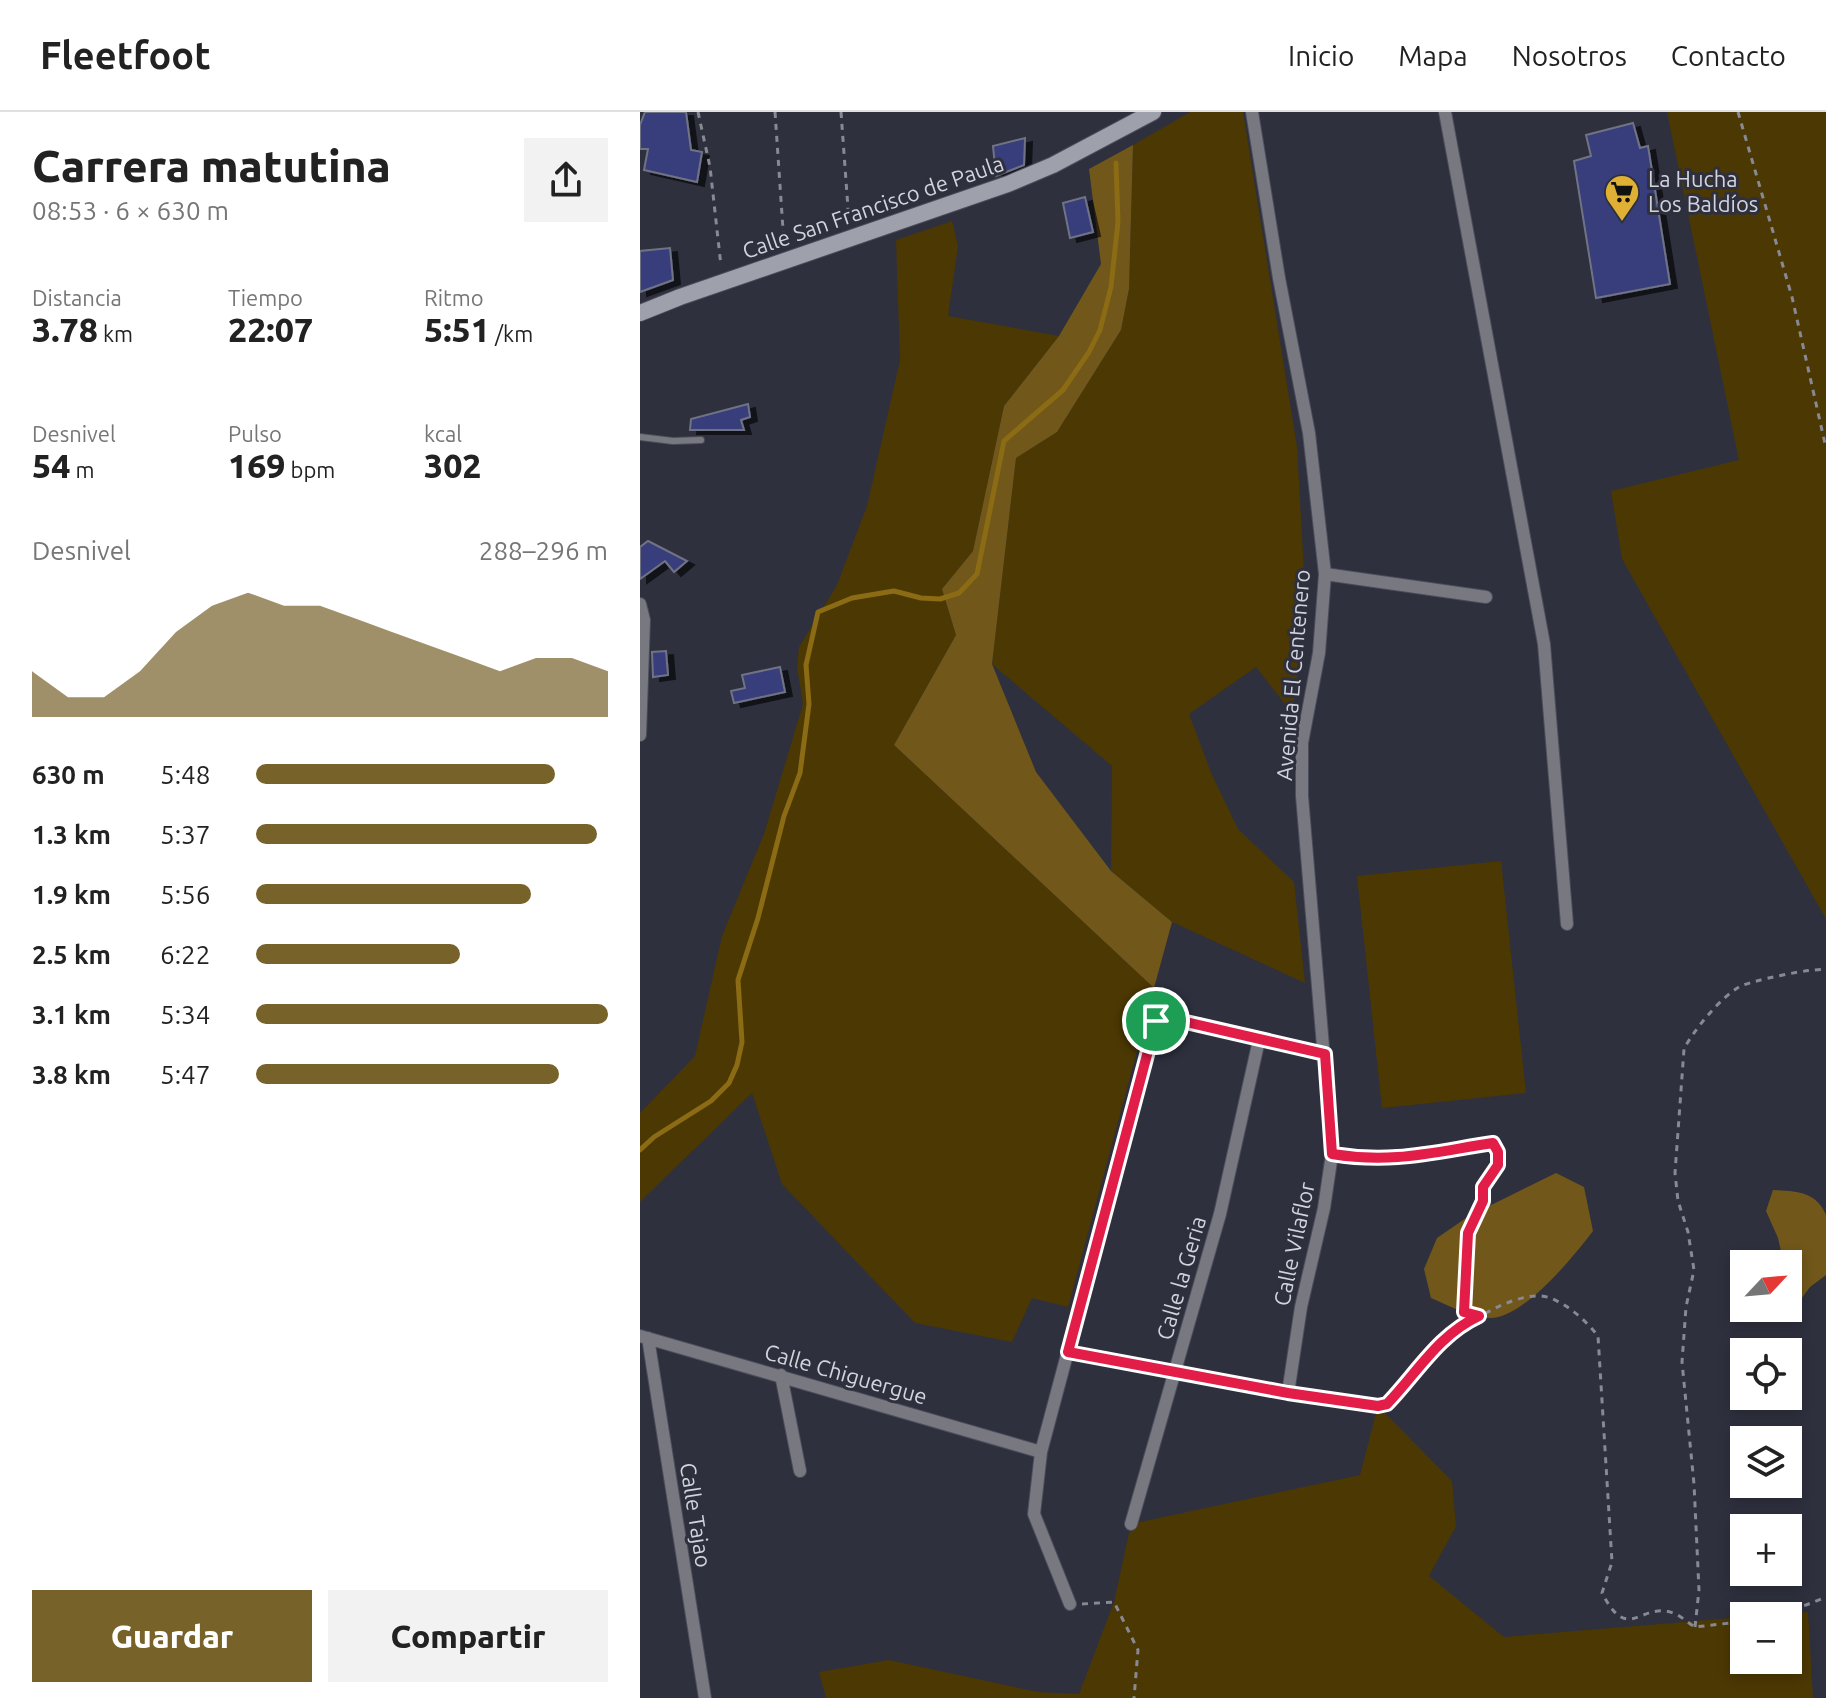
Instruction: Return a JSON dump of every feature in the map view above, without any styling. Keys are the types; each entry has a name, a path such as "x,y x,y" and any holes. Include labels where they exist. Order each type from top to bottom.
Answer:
{"main road":[{"name":"Calle San Francisco de Paula","path":"640,313 1008,184 1053,165 1153,112"}],"street":[{"name":"Avenida El Centenero","path":"1252,112 1276,264 1309,433 1325,574 1319,653 1302,743 1302,796 1325,1054"},
{"path":"1445,112 1544,644 1567,924"},
{"path":"1325,574 1486,597"},
{"path":"640,604 644,620 640,735"},
{"path":"1070,1604 1034,1514 1041,1452 1156,1021 1186,1022 1325,1054"},
{"name":"Calle la Geria","path":"1131,1524 1220,1214 1259,1040"},
{"name":"Calle Vilaflor","path":"1288,1393 1301,1307 1324,1208 1332,1154 1325,1054"},
{"name":"Calle Chiguergue","path":"644,1337 1041,1452"},
{"name":"Calle Tajao","path":"644,1337 705,1698"},
{"path":"1068,1352 1288,1393 1378,1406"},
{"path":"781,1375 800,1471"}],"lane":[{"path":"640,437 701,440"}],"path":[{"path":"698,112 710,167 723,282"},
{"path":"775,112 786,260"},
{"path":"841,112 850,238"},
{"path":"1738,112 1792,297 1826,448"},
{"path":"1695,1627 1699,1590 1694,1484 1682,1362 1686,1307 1694,1270 1688,1232 1678,1201 1675,1173 1684,1049 1693,1031 1739,987 1794,973 1820,968 1826,970"},
{"path":"1332,1154 1366,1160 1403,1159 1493,1143 1498,1152 1498,1165 1483,1187 1483,1201 1468,1233 1464,1312 1479,1316"},
{"path":"1378,1406 1387,1404 1425,1357 1448,1336 1479,1316 1537,1296 1549,1298 1585,1320 1598,1336 1612,1562 1602,1593 1611,1609 1622,1618 1636,1619 1656,1611 1674,1613 1695,1627 1730,1623"},
{"path":"1802,1606 1826,1597"},
{"path":"1070,1604 1114,1602 1138,1650 1134,1698"}],"shaded area":[{"path":"1190,112 1243,112 1297,447 1306,609 1292,713 1256,667 1189,714 1212,775 1238,829 1294,882 1305,983 1172,922 1111,871 1112,766 992,664 1016,458 1057,432 1121,330 1129,289 1133,145"},
{"path":"1667,112 1826,112 1826,919 1622,559 1611,491 1739,460"},
{"path":"1133,145 1129,289 1121,330 1057,432 1016,458 992,664 1036,772 1111,871 1172,922 1154,988 894,745 956,635 942,589 973,551 1004,406 1059,336 1101,264 1089,169"},
{"path":"952,221 958,246 948,316 1059,336 1004,406 973,551 942,589 956,635 894,745 1154,988 1068,1307 1032,1298 1012,1342 915,1323 782,1184 752,1093 640,1202 640,1113 695,1056 722,936 764,834 803,704 797,667 799,647 837,585 867,506 900,360 896,240"},
{"path":"1501,861 1526,1093 1382,1108 1357,876"},
{"path":"1556,1173 1584,1187 1593,1231 1547,1284 1517,1308 1503,1316 1490,1318 1467,1313 1431,1298 1424,1269 1437,1238 1469,1216"},
{"path":"1773,1190 1811,1197 1826,1215 1826,1275 1802,1298 1802,1250 1781,1250 1766,1211"},
{"path":"1378,1406 1452,1481 1456,1526 1429,1576 1504,1637 1730,1618 1730,1674 1802,1674 1802,1613 1808,1612 1813,1698 826,1698 819,1672 889,1660 1038,1692 1079,1694 1114,1602 1131,1524 1360,1475"}],"building":[{"path":"645,112 686,112 691,150 702,152 697,182 644,170 648,149 640,149 640,125"},
{"name":"La Hucha Los Baldíos","path":"1633,123 1640,148 1648,146 1670,284 1596,298 1574,161 1591,156 1586,135"},
{"path":"1025,138 1024,165 996,176 993,146"},
{"path":"1085,197 1093,232 1070,238 1063,203"},
{"path":"670,248 673,280 640,292 640,251"},
{"path":"748,404 750,417 741,420 744,430 690,430 691,419"},
{"path":"648,541 687,561 674,572 665,561 640,579 640,547"},
{"path":"666,651 668,675 653,677 652,652"},
{"path":"780,667 785,692 734,703 731,691 745,688 742,675"}],"waterway":[{"path":"640,1150 654,1137 711,1101 729,1083 737,1065 742,1042 738,980 758,918 784,816 800,773 809,704 806,665 818,612 852,598 894,591 940,599 959,593 977,574 1004,441 1063,390 1100,330 1111,287 1118,222 1116,163"}],"place":[{"name":"La Hucha Los Baldíos","path":"1622,223"}],"route":[{"path":"1156,1021 1186,1022 1325,1054 1332,1154 1366,1160 1403,1159 1493,1143 1498,1152 1498,1165 1483,1187 1483,1201 1468,1233 1464,1312 1479,1316 1448,1336 1425,1357 1387,1404 1378,1406 1288,1393 1068,1352 1156,1021"}]}
